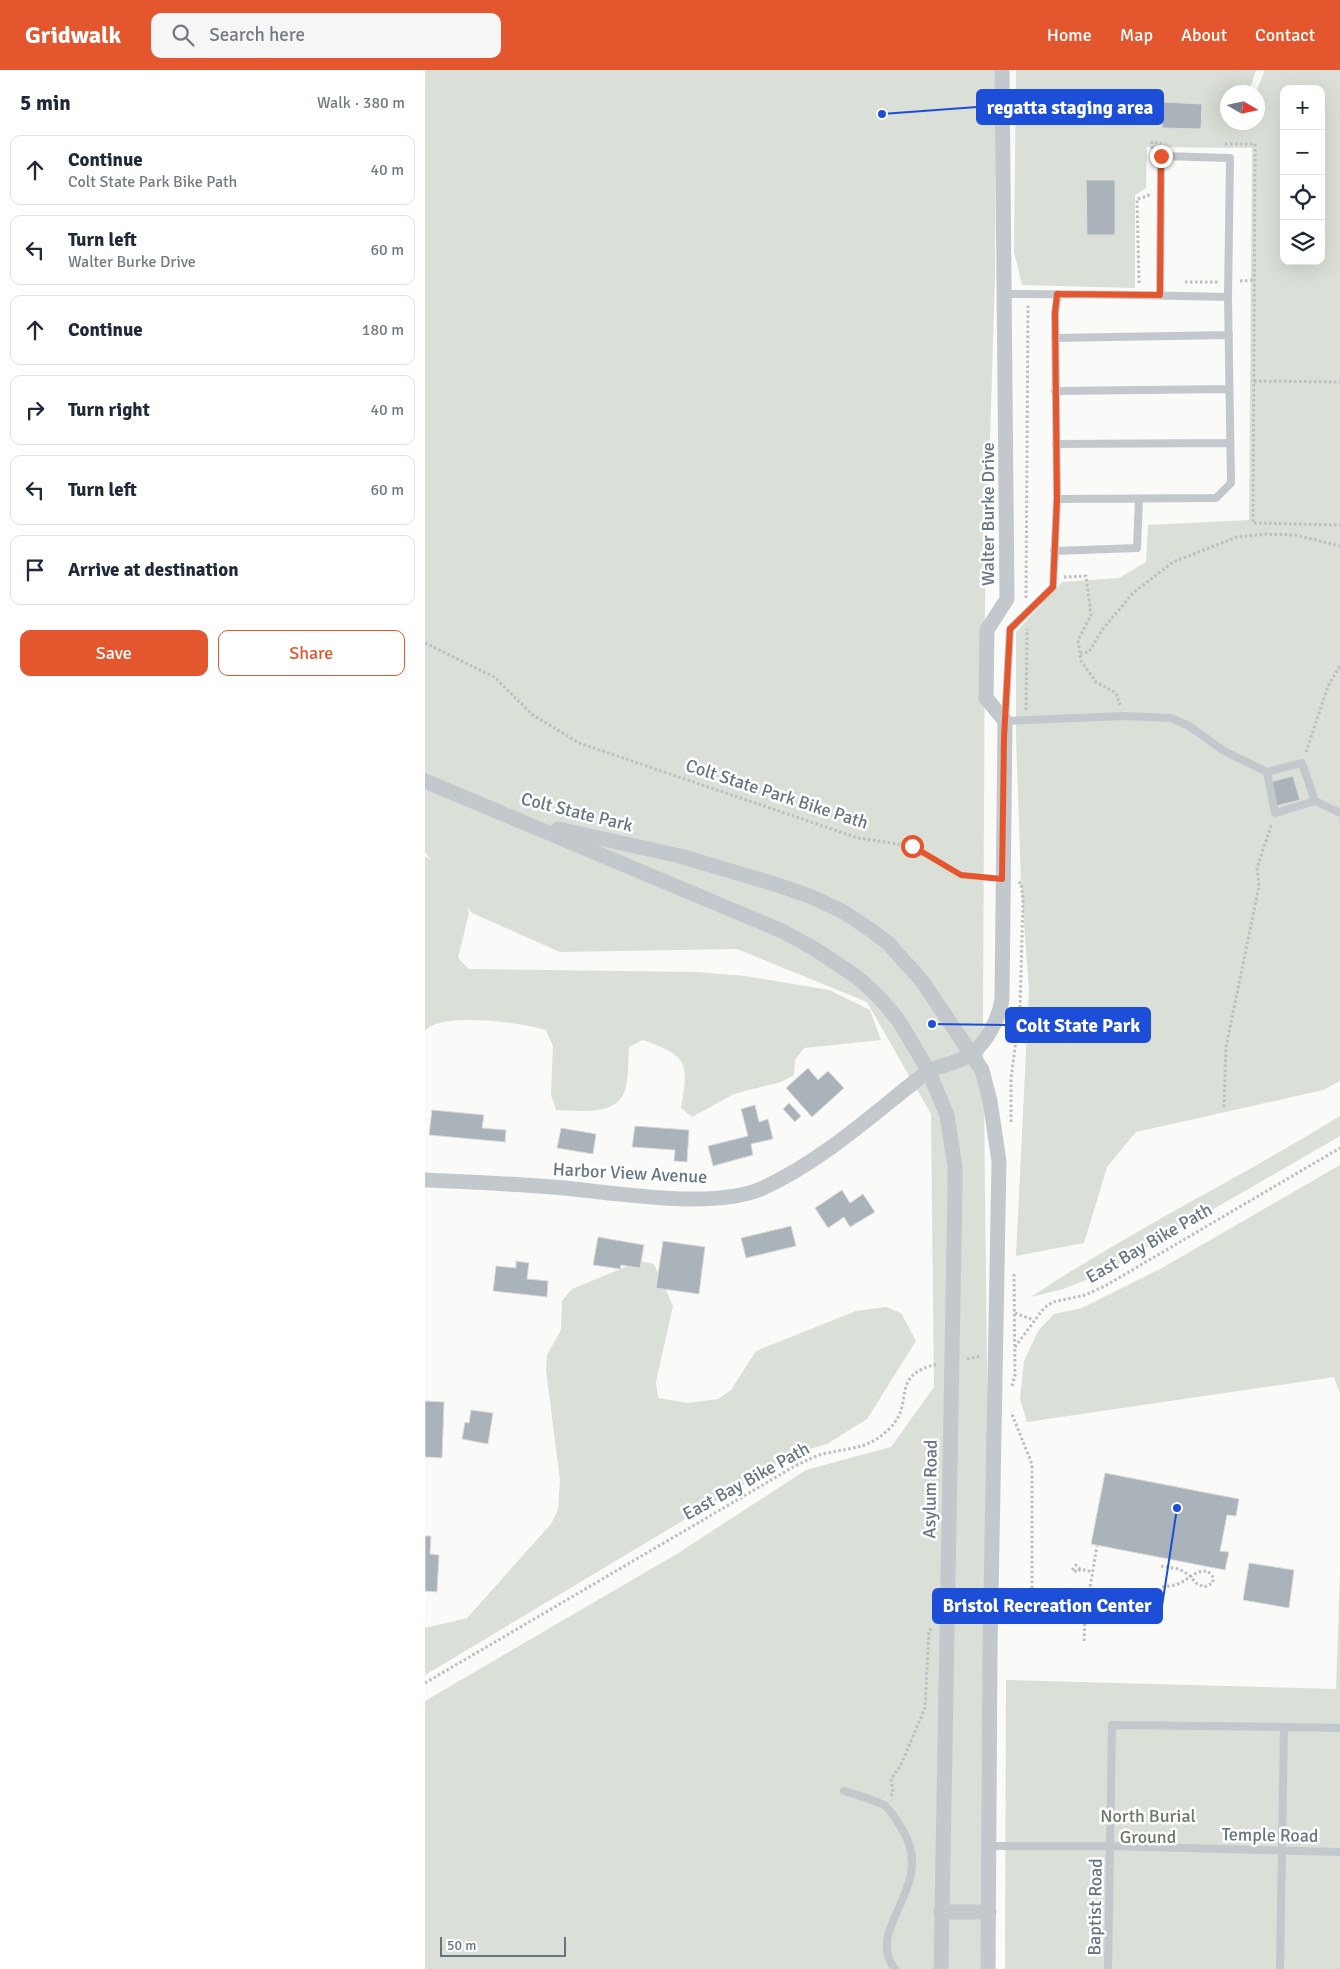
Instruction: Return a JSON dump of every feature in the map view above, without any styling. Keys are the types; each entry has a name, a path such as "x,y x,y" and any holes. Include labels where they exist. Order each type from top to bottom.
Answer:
{"street":[{"name":"Walter Burke Drive","path":"1002,70 1007,599 987,630 986,698 1005,721"},
{"path":"971,1054 995,1024 1002,1000 1005,721"},
{"name":"Colt State Park","path":"425,781 742,913 815,949 857,977 880,998 903,1027 928,1070"},
{"name":"Colt State Park","path":"497,811 545,826 724,868 812,897 842,911 887,943 911,967 982,1070 984,1078 999,1161 996,1354"},
{"name":"Harbor View Avenue","path":"425,1180 563,1188 682,1198 742,1195 762,1188 792,1172 834,1145 928,1070 971,1054"},
{"name":"Asylum Road","path":"928,1070 947,1115 955,1167 941,1969"},
{"path":"988,1969 990,1650 996,1354"},
{"path":"941,1912 989,1912"}],"lane":[{"path":"1057,499 1215,498 1231,483 1229,389 1230,158 1161,156 1160,295"},
{"path":"1003,294 1229,297"},
{"path":"1057,294 1055,313 1057,499 1053,587 1010,629 1005,721 1124,716 1171,718 1189,726 1225,751 1267,772 1302,762 1315,801"},
{"path":"1055,338 1229,335"},
{"path":"1055,391 1229,389"},
{"path":"1056,444 1230,443"},
{"path":"1054,551 1137,548 1139,499"},
{"path":"1267,772 1275,813 1315,801 1340,813"},
{"name":"Baptist Road","path":"1108,1969 1112,1725 1284,1727"},
{"path":"1280,1969 1284,1727 1340,1728"},
{"path":"844,1791 885,1806 903,1829 911,1845 912,1873 909,1886 891,1924 887,1939 888,1955 895,1969"},
{"name":"Temple Road","path":"989,1846 1111,1846 1340,1852"}],"path":[{"path":"1161,283 1254,280"},
{"path":"1027,720 1027,628 1025,615 1028,294"},
{"path":"1254,380 1340,382"},
{"path":"1080,653 1089,652 1102,630 1133,593 1173,562 1237,537 1266,534 1295,535 1340,546"},
{"path":"1062,584 1063,577 1086,576 1091,615 1078,640 1081,661 1096,682 1115,694 1124,716"},
{"path":"1027,628 1033,622"},
{"name":"Colt State Park Bike Path","path":"425,643 494,678 533,715 579,743 857,838 912,846 961,875 1021,883 1020,1010"},
{"path":"1302,762 1328,686 1340,666"},
{"path":"1224,1107 1226,1047 1259,886 1257,868 1275,813"},
{"name":"East Bay Bike Path","path":"425,1683 795,1466 827,1453 858,1448 869,1444 889,1429 900,1416 908,1379 919,1370 996,1354 1015,1347 1044,1308 1053,1302 1085,1295 1105,1286 1340,1148"},
{"path":"1015,1313 1035,1320"},
{"path":"1084,1641 1085,1617 1097,1546"},
{"path":"1161,1566 1179,1569 1190,1576 1196,1583 1203,1586 1213,1583 1213,1577 1208,1571 1197,1572 1190,1576 1177,1584 1162,1587"},
{"path":"1080,1569 1093,1572"}],"green space":[{"path":"425,70 996,70 995,275 985,602 983,1018 994,1969 425,1969 425,1701 680,1552 806,1470 891,1447 934,1387 931,1114 867,1002 737,949 560,952 472,913 467,907 469,913 458,958 469,969 697,972 745,976 829,990 870,1010 881,1040 804,1048 795,1060 794,1075 781,1082 734,1094 692,1117 681,1108 685,1080 682,1063 677,1056 669,1051 643,1040 629,1047 627,1083 619,1101 603,1109 584,1111 556,1110 551,1095 553,1046 546,1030 520,1024 464,1020 447,1021 434,1025 425,1031 425,856 431,860 425,852"},
{"path":"1016,70 1256,70 1251,85 1220,85 1220,130 1265,130 1265,85 1259,85 1265,70 1340,70 1340,1081 1323,1090 1136,1132 1107,1167 1084,1243 1016,1256 1029,990 1021,883 1016,736 1016,632 1062,582 1119,578 1146,562 1148,525 1249,520 1252,148 1147,147 1146,188 1135,195 1135,288 1022,285 1014,252"},
{"path":"1340,1116 1340,1136 1101,1274 1063,1289 1031,1297 1145,1227 1263,1162"},
{"path":"1340,1165 1340,1394 1334,1377 1027,1422 1020,1399 1024,1361 1038,1331 1054,1314 1082,1308 1162,1268"},
{"path":"640,1261 654,1264 673,1306 656,1382 658,1398 688,1403 718,1399 731,1390 756,1351 856,1311 886,1307 901,1313 916,1341 867,1419 827,1444 796,1453 425,1675 425,1628 467,1618 551,1524 558,1510 560,1480 546,1370 547,1355 561,1330 562,1301 572,1289"},
{"name":"North Burial Ground","path":"1340,1572 1340,1969 1005,1969 1006,1680 1336,1689"}],"building":[{"path":"1163,102 1202,104 1201,129 1162,128"},
{"path":"1086,180 1115,180 1115,235 1087,235"},
{"path":"1293,776 1300,800 1276,806 1270,782"},
{"path":"808,1068 818,1080 828,1071 844,1088 812,1117 786,1088"},
{"path":"789,1103 801,1116 795,1122 783,1109"},
{"path":"755,1105 759,1122 768,1119 773,1139 751,1144 753,1155 713,1166 708,1146 748,1136 741,1109"},
{"path":"432,1110 484,1115 482,1128 506,1130 505,1142 429,1135"},
{"path":"635,1126 689,1130 687,1162 674,1161 675,1150 632,1147"},
{"path":"561,1128 596,1134 593,1154 557,1148"},
{"path":"842,1190 850,1203 863,1194 875,1212 850,1227 844,1217 828,1228 815,1208"},
{"path":"791,1226 796,1246 746,1258 741,1238"},
{"path":"598,1237 644,1245 640,1268 621,1265 620,1269 593,1265"},
{"path":"663,1241 705,1247 699,1294 656,1288"},
{"path":"516,1261 529,1263 527,1279 548,1281 547,1297 493,1291 496,1266 516,1268"},
{"path":"425,1401 444,1402 442,1458 425,1457"},
{"path":"471,1410 493,1413 488,1444 462,1439 465,1422 469,1423"},
{"path":"1105,1473 1239,1499 1236,1516 1227,1515 1220,1551 1229,1552 1225,1570 1091,1544"},
{"path":"425,1536 431,1536 430,1554 439,1555 437,1592 425,1591"},
{"path":"1249,1563 1294,1570 1289,1608 1243,1600"}],"place":[{"name":"regatta staging area","path":"882,114"},
{"name":"Colt State Park","path":"932,1024"},
{"name":"Bristol Recreation Center","path":"1177,1508"}],"route":[{"path":"912,846 961,875 1002,879 1004,738 1010,629 1053,587 1057,499 1055,313 1057,294 1160,295 1161,156"}]}
